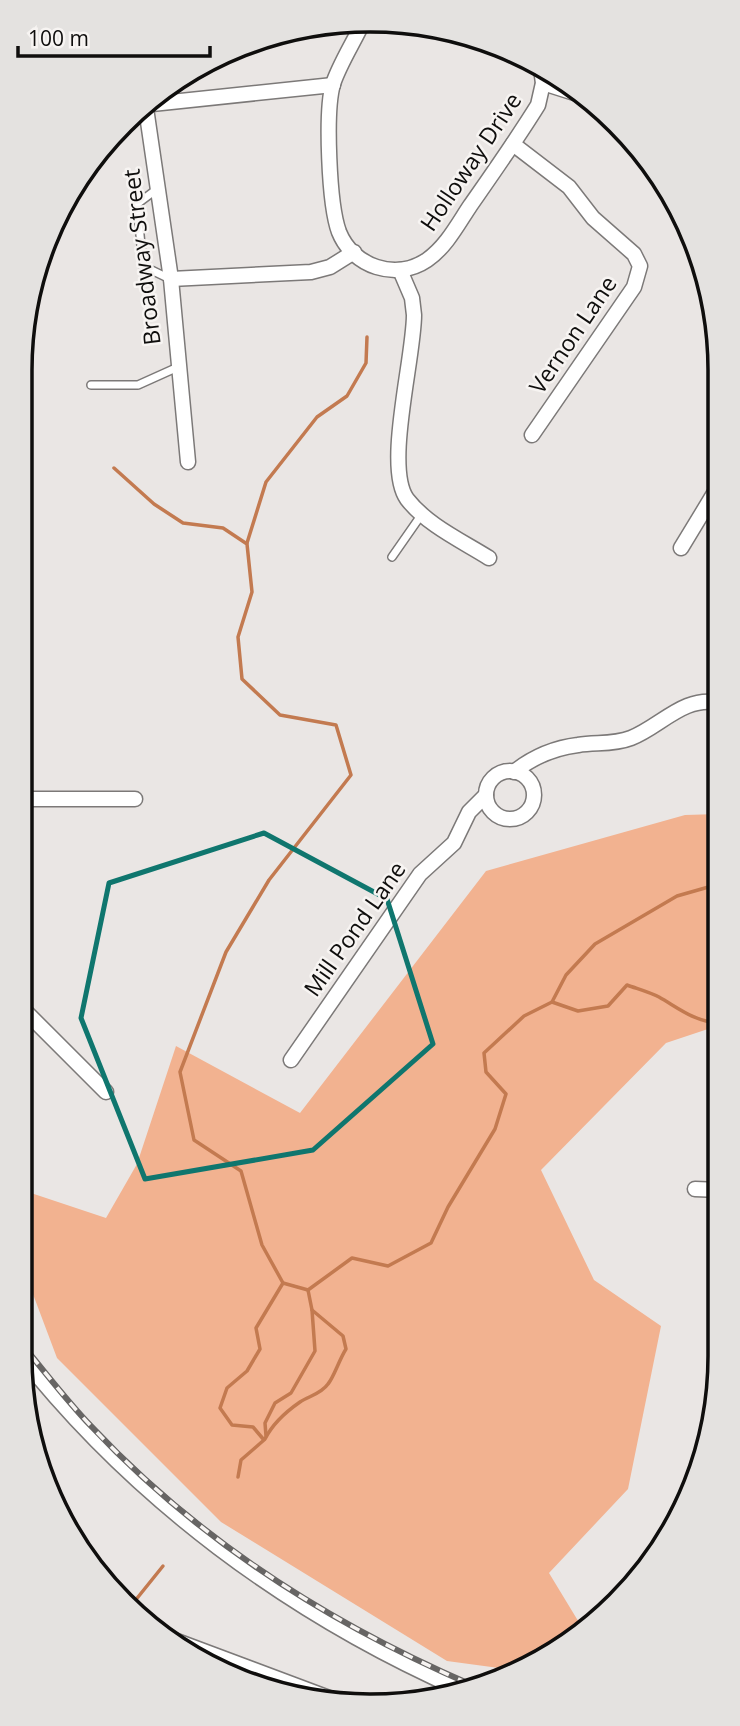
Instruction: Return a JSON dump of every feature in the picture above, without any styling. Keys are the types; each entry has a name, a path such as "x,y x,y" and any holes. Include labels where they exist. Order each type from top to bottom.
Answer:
{"street":[{"path":"358,32 333,85 329,139 335,212 339,232 354,252 369,264 393,270 412,298 414,323 397,466 401,488 422,513 489,558"},
{"name":"Holloway Drive","path":"393,270 421,263 437,252 538,105 542,79"},
{"path":"162,103 333,85"},
{"name":"Broadway Street","path":"147,116 171,279 180,400 188,462"},
{"name":"Vernon Lane","path":"513,144 569,187 593,218 634,254 640,266 635,287 531,435"},
{"path":"171,279 311,272 330,267 354,252"},
{"path":"681,548 708,503"},
{"name":"Mill Pond Lane","path":"291,1060 420,874 454,843 469,812 486,796 495,777 514,772 535,756 578,745 608,744 632,738 680,708 708,704"},
{"path":"486,796 491,810 503,818 518,818 525,814 533,801 532,786 514,772"},
{"path":"32,799 135,799"},
{"path":"32,1018 106,1093"},
{"path":"695,1189 708,1190"},
{"path":"32,1369 62,1407 116,1461 221,1551 351,1636 450,1685"},
{"path":"206,1652 300,1687"}],"lane":[{"path":"158,187 137,204 143,266 171,279"},
{"path":"91,385 138,385 178,367"},
{"path":"393,557 422,513"}],"highlighted area":[{"path":"264,833 387,899 433,1044 313,1150 145,1179 81,1018 109,883"}],"shaded area":[{"path":"708,814 708,1029 666,1043 541,1170 594,1280 661,1326 628,1489 549,1573 579,1622 539,1649 502,1668 447,1661 221,1522 57,1358 32,1292 32,1193 106,1218 137,1164 176,1046 300,1113 486,871 685,815"}],"waterway":[{"path":"247,543 266,482 317,417 347,396 366,363 367,337"},
{"path":"114,468 154,504 183,523 223,528 247,544 252,592 238,637 242,679 280,715 336,725 351,775 269,880 226,952 180,1072 194,1140 241,1171 262,1245 283,1283"},
{"path":"238,1477 241,1460 264,1440 253,1427 232,1425 220,1408 227,1388 247,1371 260,1349 256,1328 283,1283 308,1290 352,1258 388,1266 431,1243 448,1207 495,1129 506,1094 486,1072 484,1053 524,1016 552,1002 566,975 595,944 677,896 708,887"},
{"path":"552,1002 578,1011 608,1006 627,985 708,1021"},
{"path":"265,1439 290,1410 325,1387 346,1349 343,1336 312,1310 308,1290"},
{"path":"266,1436 265,1423 275,1403 291,1393 315,1351 312,1310"},
{"path":"136,1600 163,1566"}],"railway":[{"path":"32,1357 81,1416 132,1467 175,1506 221,1542 268,1575 367,1635 464,1681"}]}
